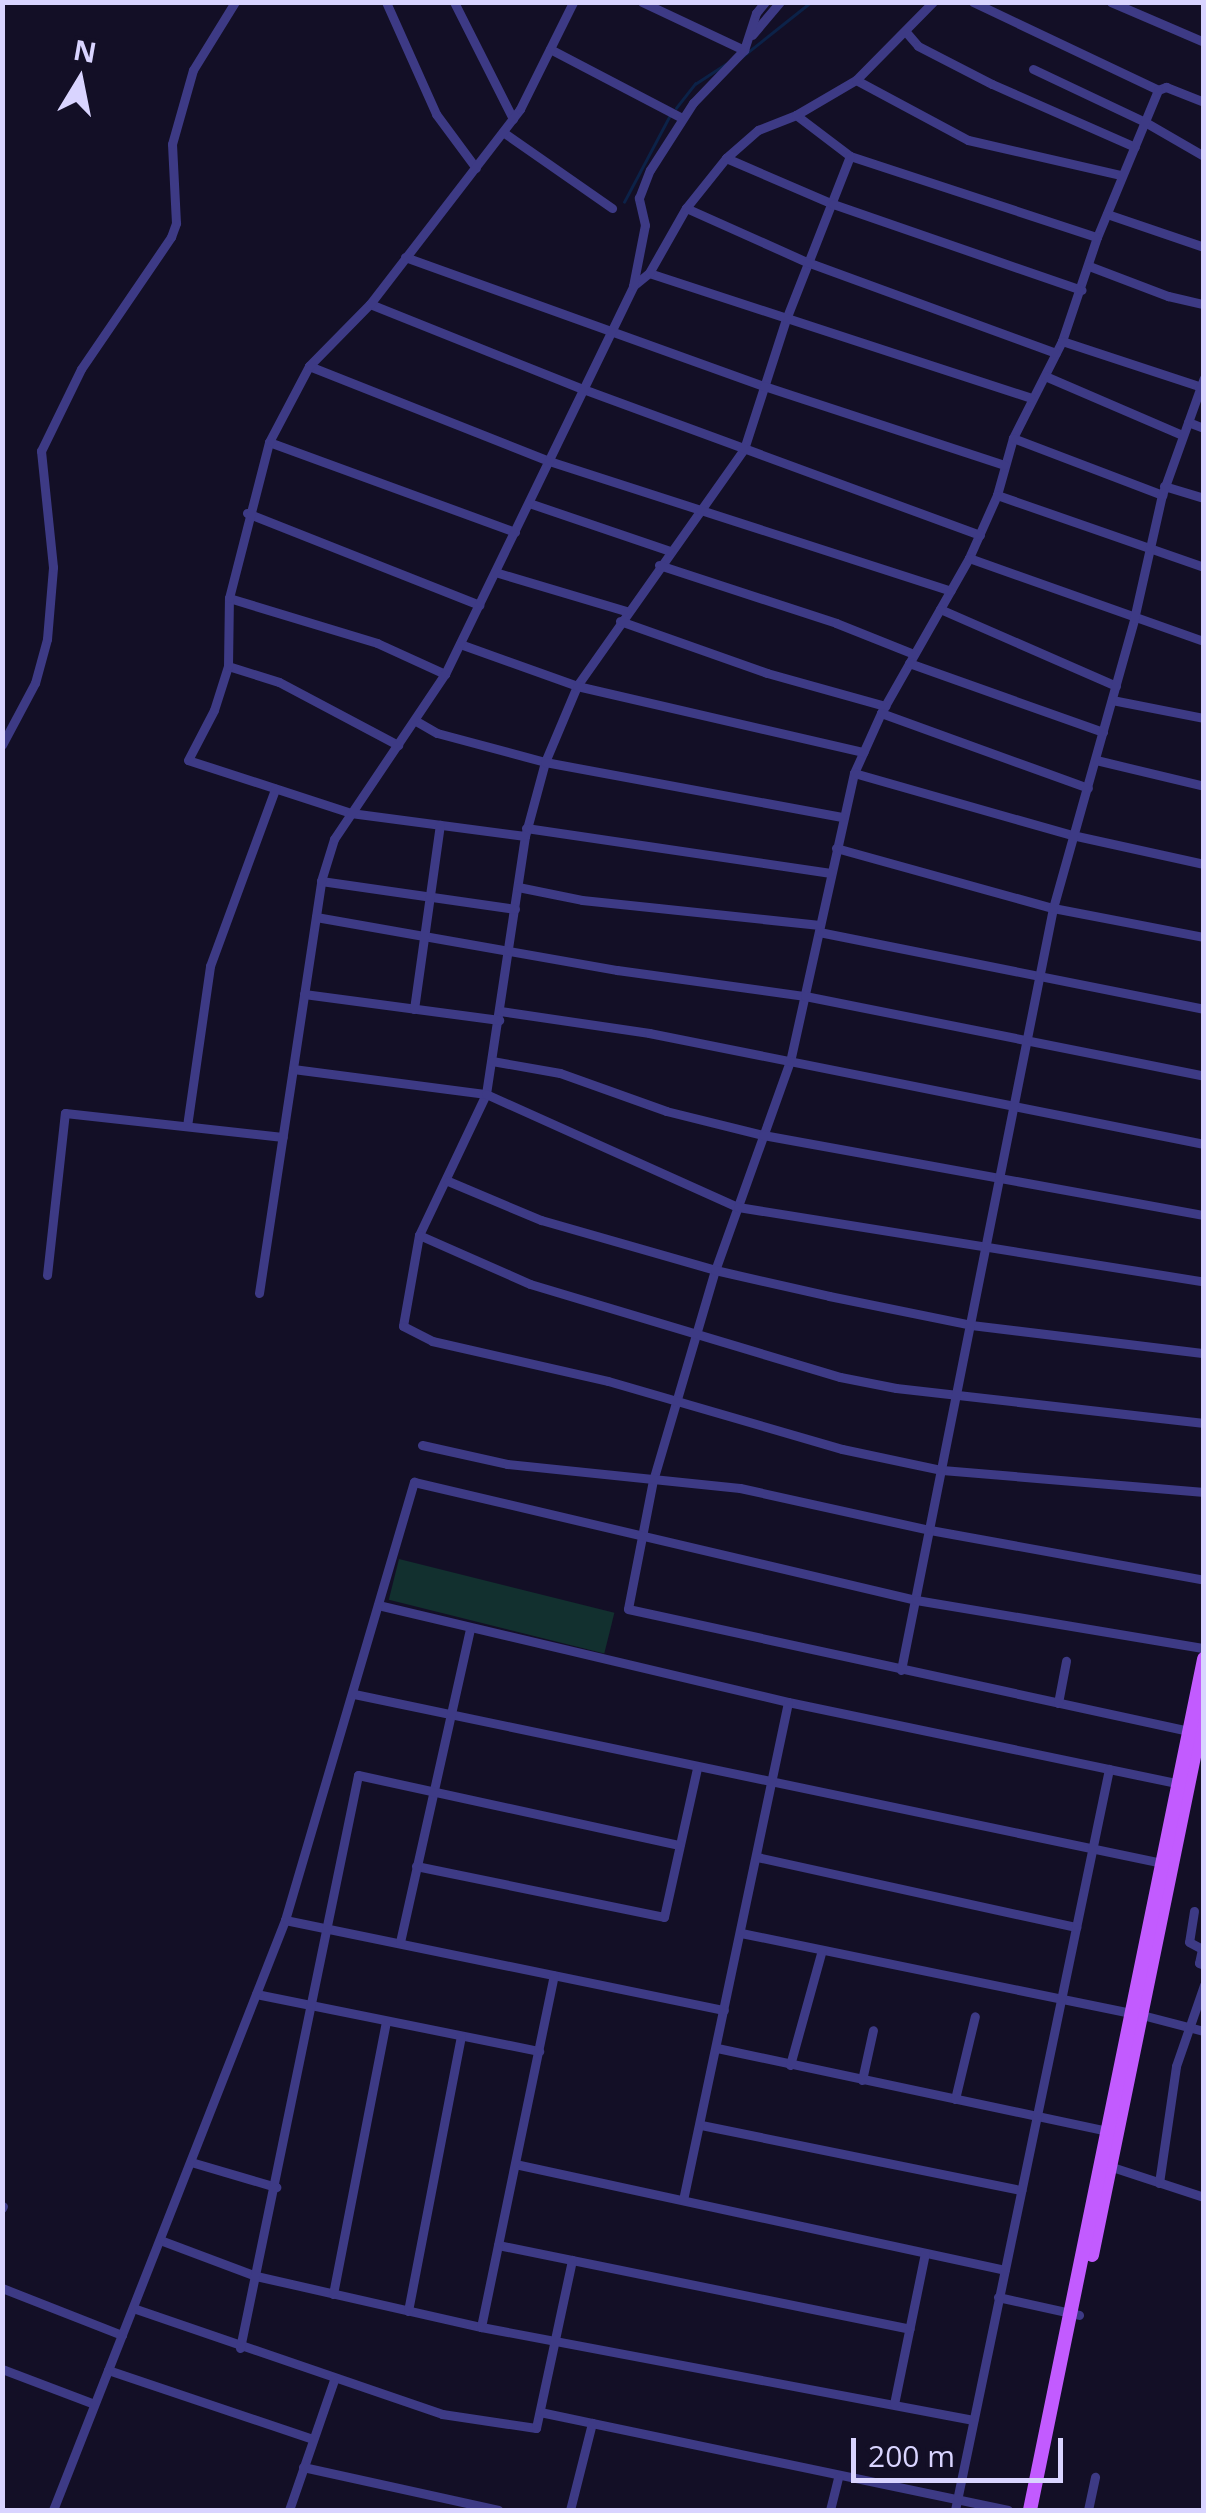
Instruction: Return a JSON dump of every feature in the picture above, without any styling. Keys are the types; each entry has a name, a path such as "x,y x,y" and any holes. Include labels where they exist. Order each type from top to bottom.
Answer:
{"main road":[{"path":"1030,2510 1112,2167 1162,1863 1178,1783 1187,1768 1189,1731 1204,1659"},
{"path":"1038,2510 1108,2131 1187,1768 1204,1708"}],"street":[{"path":"2,745 35,683 47,639 53,567 41,450 81,370 171,237 176,223 172,162 192,70 236,2"},
{"path":"386,2 436,114 476,168"},
{"path":"454,2 513,119"},
{"path":"574,2 513,119 370,304 308,366 269,442 247,513 229,598 228,666 214,710 188,760 351,813 831,873"},
{"path":"642,2 744,50"},
{"path":"260,1294 321,881 334,839 445,674 612,331 633,286 645,224 639,198 668,136 744,50 756,13 765,2"},
{"path":"750,36 780,2"},
{"path":"633,286 649,274 686,208 726,158 758,130 796,115 856,80 933,2"},
{"path":"973,2 1158,90"},
{"path":"1111,2 1204,42"},
{"path":"906,32 918,46 992,84 1135,146"},
{"path":"550,49 682,118"},
{"path":"1033,69 1145,122 1204,156"},
{"path":"856,80 968,140 1121,175"},
{"path":"1189,1731 628,1609 653,1480 715,1270 790,1061 854,773 883,710 969,558 997,496 1013,438 1062,340 1097,237 1158,90 1166,86 1204,102"},
{"path":"796,115 850,156 1097,237"},
{"path":"503,132 612,208"},
{"path":"850,156 786,319 744,449 623,616 578,686 545,762 526,832 486,1094 420,1235 403,1326 432,1341 678,1400 842,1449 942,1470 1204,1492"},
{"path":"726,158 834,204 1082,290"},
{"path":"686,208 807,262 1056,353"},
{"path":"1106,214 1204,247"},
{"path":"406,257 764,386 1004,465"},
{"path":"1089,266 1168,296 1204,304"},
{"path":"649,274 1032,398"},
{"path":"370,304 583,389 980,534"},
{"path":"901,1670 1053,908 1134,619 1163,490 1202,384 1062,340"},
{"path":"308,366 549,460 698,512 950,591"},
{"path":"1045,376 1182,434"},
{"path":"1188,422 1204,428"},
{"path":"1013,438 1163,490 1204,498"},
{"path":"269,442 514,532"},
{"path":"997,496 1204,567"},
{"path":"529,503 670,551"},
{"path":"247,513 480,606"},
{"path":"969,558 1204,641"},
{"path":"659,565 836,623 912,659 1104,732"},
{"path":"495,572 623,616 767,673 883,710 1088,788"},
{"path":"229,598 377,643 445,674"},
{"path":"940,608 1116,686"},
{"path":"460,644 578,686 863,752"},
{"path":"228,666 279,682 398,746"},
{"path":"1112,700 1204,718"},
{"path":"416,722 437,733 545,762 842,817"},
{"path":"1096,760 1204,786"},
{"path":"854,773 1072,835 1204,864"},
{"path":"188,1126 210,966 275,789"},
{"path":"414,1008 440,825"},
{"path":"836,848 1053,908 1204,937"},
{"path":"321,881 515,909"},
{"path":"518,888 582,900 820,928 1204,1009"},
{"path":"316,917 510,948 617,970 805,996 1204,1076"},
{"path":"304,994 592,1023 1204,1144"},
{"path":"492,1060 560,1072 666,1111 764,1136 1204,1215"},
{"path":"293,1068 486,1094 738,1207 1204,1282"},
{"path":"47,1275 65,1113 283,1137"},
{"path":"448,1180 540,1220 715,1270 971,1325 1204,1354"},
{"path":"420,1235 530,1284 840,1376 957,1396 1204,1423"},
{"path":"422,1445 507,1464 740,1488 930,1530 1204,1580"},
{"path":"53,2510 286,1920 414,1482 916,1600 1204,1648"},
{"path":"378,1605 470,1630 788,1702 1178,1783"},
{"path":"400,1942 470,1630"},
{"path":"1058,1703 1066,1661"},
{"path":"354,1694 1162,1863"},
{"path":"683,2200 788,1702"},
{"path":"416,1866 664,1917 697,1768"},
{"path":"956,2505 1109,1769"},
{"path":"240,2348 358,1775 679,1846"},
{"path":"757,1856 1076,1927"},
{"path":"1194,1911 1189,1942 1202,1949 1199,1963 1204,1966"},
{"path":"286,1920 724,2010"},
{"path":"741,1934 1204,2031"},
{"path":"790,2065 822,1950"},
{"path":"481,2327 554,1975"},
{"path":"1158,2183 1176,2066 1204,1985"},
{"path":"256,1994 538,2051"},
{"path":"954,2099 975,2016"},
{"path":"332,2294 386,2021"},
{"path":"862,2080 873,2030"},
{"path":"408,2311 461,2036"},
{"path":"717,2048 1108,2131"},
{"path":"701,2125 1021,2190"},
{"path":"191,2162 276,2187"},
{"path":"515,2164 1005,2270"},
{"path":"1112,2167 1204,2197"},
{"path":"160,2240 256,2276 408,2311 974,2420"},
{"path":"498,2246 910,2329"},
{"path":"894,2404 925,2253"},
{"path":"133,2308 240,2348 442,2414 536,2428 572,2260"},
{"path":"2,2288 122,2335"},
{"path":"998,2298 1075,2314"},
{"path":"2,2369 94,2404"},
{"path":"108,2370 313,2440"},
{"path":"289,2510 334,2380"},
{"path":"540,2412 956,2505 1008,2510"},
{"path":"570,2510 592,2423"},
{"path":"303,2467 498,2510"},
{"path":"830,2510 838,2476"},
{"path":"1088,2510 1094,2477"}],"green space":[{"path":"399,1559 614,1613 604,1653 389,1600"}],"waterway":[{"path":"738,60 811,2"},
{"path":"676,108 695,84 726,64"},
{"path":"624,202 669,117"}]}
